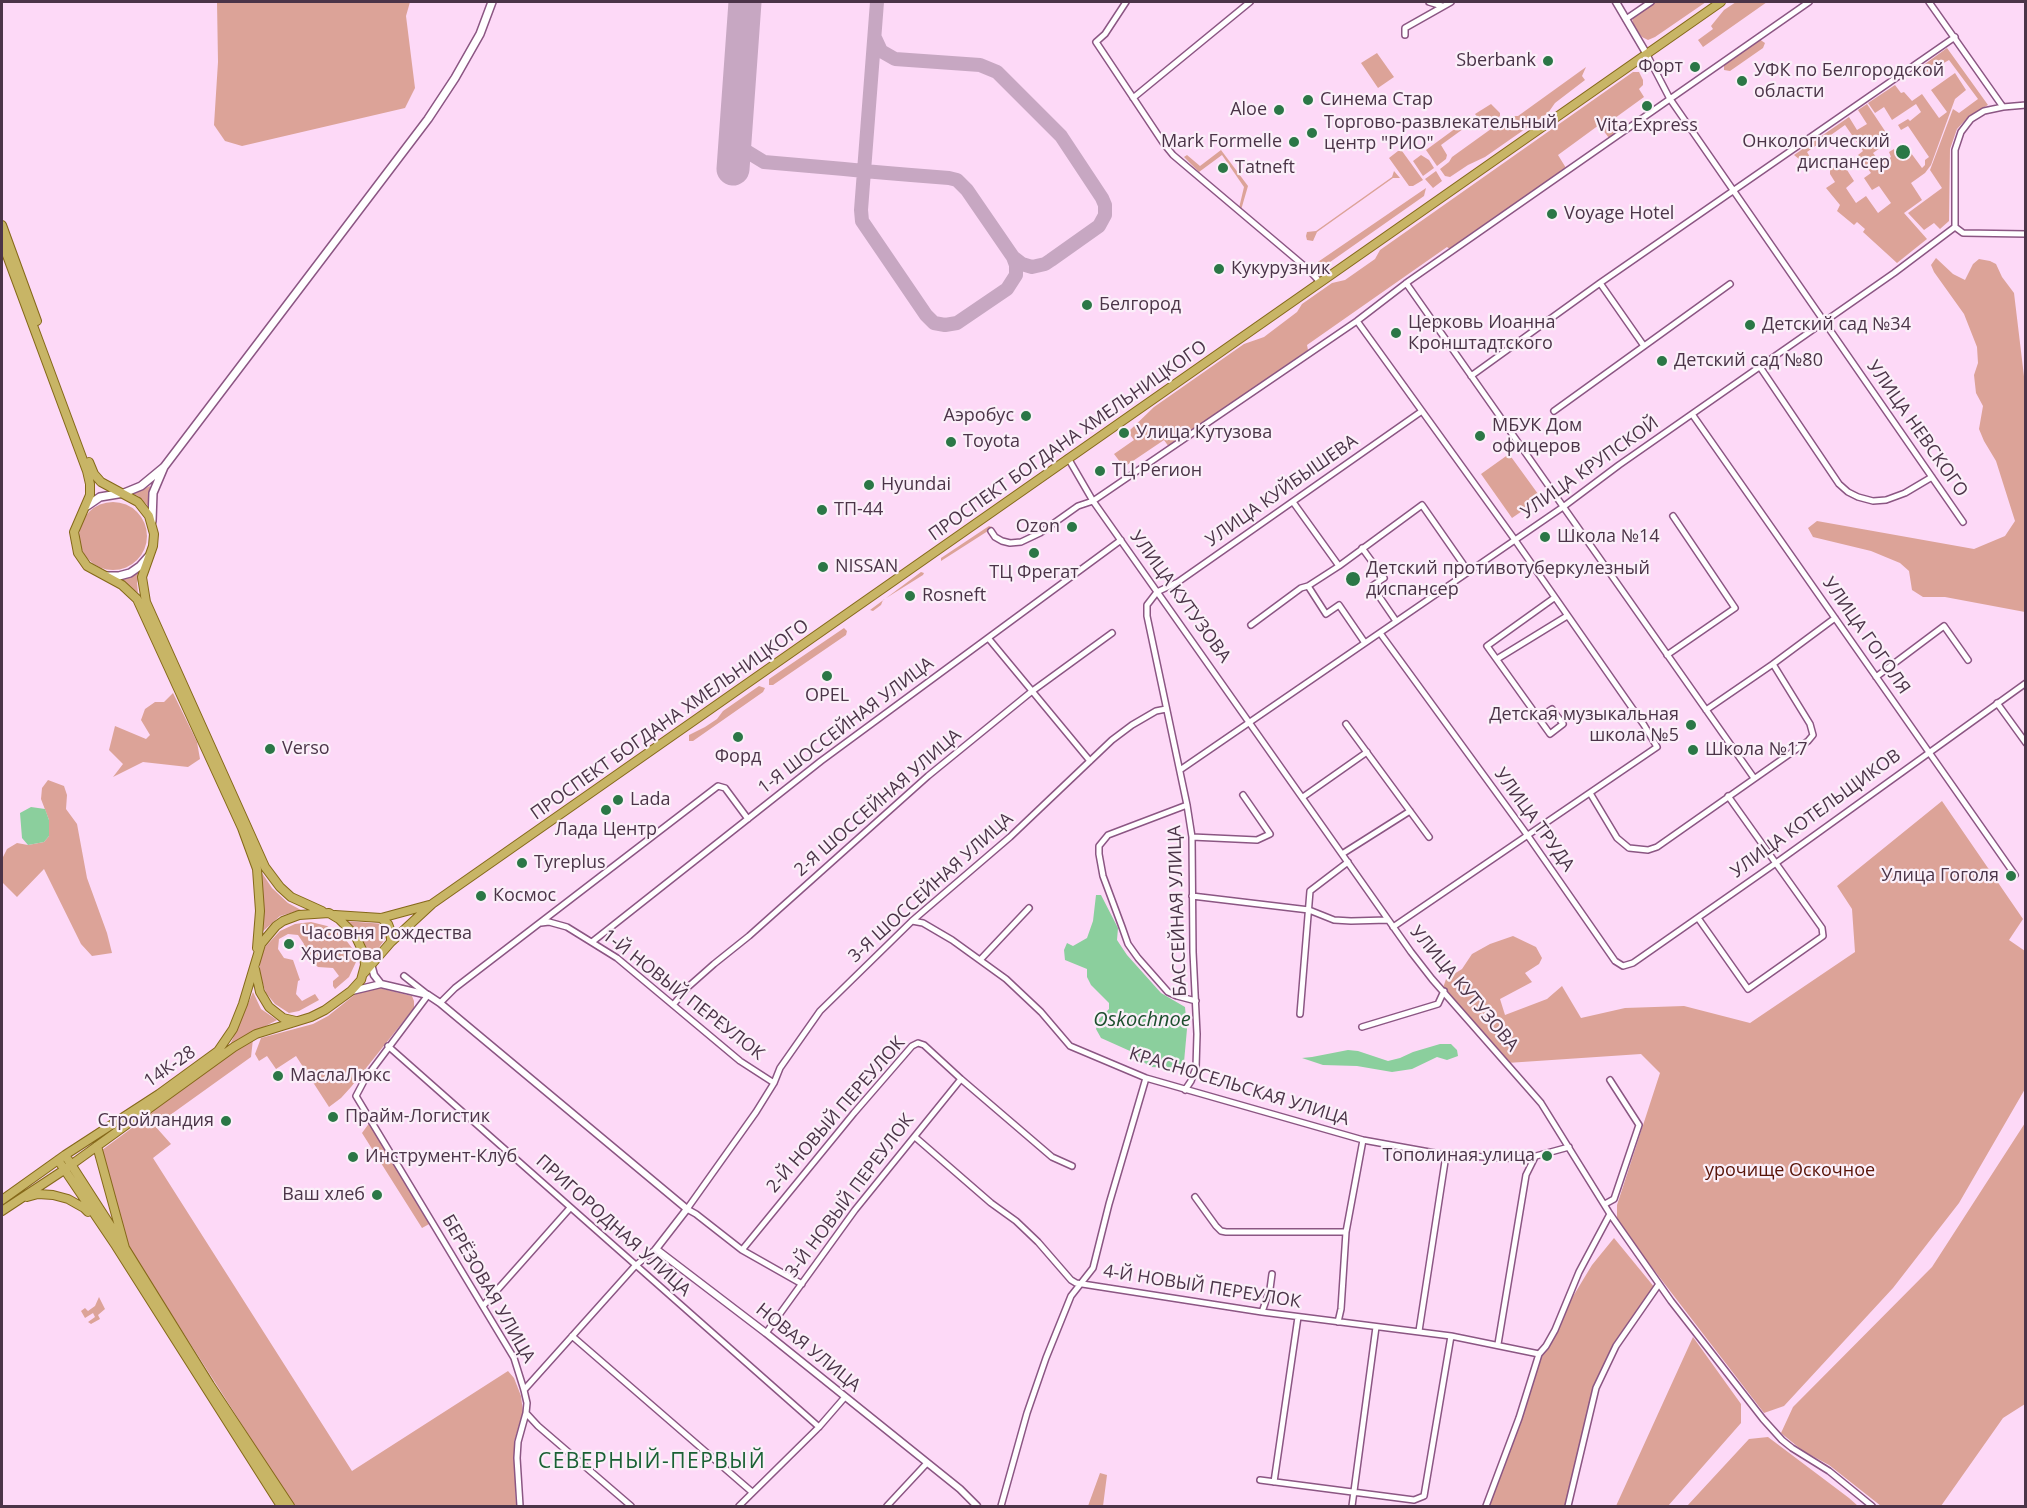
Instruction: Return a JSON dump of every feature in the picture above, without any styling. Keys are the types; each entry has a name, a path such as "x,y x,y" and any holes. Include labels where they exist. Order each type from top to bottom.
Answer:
{"main road":[{"path":"86,506 100,497 124,494 147,482 164,467 428,119 480,34 492,2"},
{"name":"ПРОСПЕКТ БОГДАНА ХМЕЛЬНИЦКОГО","path":"371,964 432,904 1721,2"},
{"path":"2,225 91,468 105,485 142,506 152,521"},
{"path":"2,242 87,471 90,484 86,506 74,532 78,553 87,566 128,589 140,604 242,828 257,868 260,911 255,959 256,979 265,1002 278,1015 297,1022 325,1010 351,991 371,964"},
{"path":"164,467 153,492 154,540 142,582 146,602 265,867 280,887 297,900 331,914 351,930 361,944 365,958 364,973"},
{"path":"107,576 130,573 148,557"},
{"name":"ПРОСПЕКТ БОГДАНА ХМЕЛЬНИЦКОГО","path":"331,914 381,918 432,904"},
{"path":"255,959 265,938 283,921 304,913 331,914"},
{"path":"381,918 388,924 391,942"},
{"name":"14К-28","path":"2,1200 61,1157 159,1094 218,1050 233,1029 243,1004 255,959"},
{"name":"14К-28","path":"2,1211 68,1167 234,1047 256,1034 297,1022"},
{"path":"97,1146 125,1248"},
{"path":"61,1157 125,1248 210,1385 290,1506"},
{"path":"68,1167 281,1506"},
{"path":"21,1199 38,1194 68,1199 84,1208 116,1246"}],"street":[{"path":"1126,2 1105,34 1096,42 1133,98 1173,155 1309,270 1320,282"},
{"path":"1133,98 1250,2"},
{"path":"1429,2 1444,6"},
{"path":"1405,35 1406,28 1451,2"},
{"path":"1616,2 1646,53"},
{"path":"1626,19 1651,2"},
{"path":"991,531 1002,541 1021,542 1040,533 1078,506 1093,501 1357,321 1406,283 1809,2"},
{"path":"1929,2 2003,106"},
{"path":"1471,376 1600,283 1955,37"},
{"name":"УЛИЦА НЕВСКОГО","path":"1646,53 1670,99 1963,522"},
{"path":"2025,105 2003,106 1984,111 1971,119 1960,132 1955,150 1955,226 1963,233 2025,234"},
{"name":"УЛИЦА КРУПСКОЙ","path":"1180,770 1563,507 1955,226"},
{"path":"1406,283 1754,778"},
{"path":"1600,283 1644,346"},
{"path":"1554,411 1730,284"},
{"path":"1357,321 1515,540 1657,747 1394,927"},
{"path":"1760,367 1839,484 1848,492 1873,501 1886,500 1905,493 1932,477"},
{"name":"УЛИЦА КУЙБЫШЕВА","path":"1157,592 1178,582 1422,411"},
{"name":"УЛИЦА ГОГОЛЯ","path":"1692,414 2015,876"},
{"name":"УЛИЦА КУТУЗОВА","path":"1068,458 1093,501 1388,920 1432,979 1541,1103 1610,1214 1659,1284 1763,1419 1782,1440 1829,1471 1872,1506"},
{"path":"1293,502 1339,566"},
{"path":"1251,625 1301,588 1339,566 1422,505 1468,571"},
{"path":"1667,655 1735,608 1673,516"},
{"name":"1-Я ШОССЕЙНАЯ УЛИЦА","path":"592,942 863,730 1121,540"},
{"path":"1362,548 1384,578 1371,586 1396,621"},
{"path":"1308,586 1326,614 1339,605 1365,643"},
{"name":"БАССЕЙНАЯ УЛИЦА","path":"1157,592 1147,605 1147,616 1187,805 1191,837 1196,1068 1185,1090"},
{"path":"1539,718 1552,709 1563,724 1550,734 1487,646 1554,598"},
{"path":"1497,659 1567,616"},
{"path":"1706,710 1835,618"},
{"path":"1876,677 1944,626 1968,660"},
{"name":"2-Я ШОССЕЙНАЯ УЛИЦА","path":"673,1005 688,987 783,907 928,776 1031,692 1112,633"},
{"name":"УЛИЦА ТРУДА","path":"1380,633 1528,836 1615,961 1623,966"},
{"path":"989,639 1090,761"},
{"path":"1590,792 1617,838 1629,848 1638,850 1657,847 1808,741 1813,735 1810,724 1773,664"},
{"name":"УЛИЦА КОТЕЛЬЩИКОВ","path":"1623,966 1634,963 1698,918 2025,683"},
{"path":"1997,703 2025,743"},
{"name":"3-Я ШОССЕЙНАЯ УЛИЦА","path":"687,1209 756,1112 774,1083 780,1068 819,1011 912,921 1010,837 1112,740 1156,711 1167,709"},
{"path":"1346,724 1430,837"},
{"path":"1303,798 1367,752"},
{"path":"440,1003 456,988 718,786 725,788 748,819"},
{"path":"1191,837 1257,840 1270,834 1244,795"},
{"path":"1698,918 1748,989 1821,938 1823,932 1728,796"},
{"path":"1187,805 1108,835 1099,846 1099,854 1103,876 1128,944 1168,992 1196,1001"},
{"path":"1342,854 1410,811"},
{"path":"1300,1014 1310,891 1348,862"},
{"path":"1192,896 1309,910 1334,920 1388,920"},
{"path":"981,959 1029,908"},
{"name":"КРАСНОСЕЛЬСКАЯ УЛИЦА","path":"912,921 923,923 981,959 1031,1001 1070,1046 1146,1078 1363,1140 1446,1155 1510,1159 1534,1158 1569,1147"},
{"name":"1-Й НОВЫЙ ПЕРЕУЛОК","path":"540,924 558,924 592,942 626,965 740,1061 774,1083"},
{"path":"371,964 374,975 381,984"},
{"path":"404,976 440,1003 687,1209 742,1250 802,1284"},
{"path":"351,991 381,984 428,995"},
{"path":"1362,1027 1438,1004 1444,991"},
{"path":"388,1046 428,995"},
{"name":"2-Й НОВЫЙ ПЕРЕУЛОК","path":"742,1250 854,1113 915,1044 924,1045 960,1079 1052,1157 1072,1166"},
{"name":"БЕРЁЗОВАЯ УЛИЦА","path":"388,1046 356,1096 514,1358 527,1403 526,1413"},
{"name":"ПРИГОРОДНАЯ УЛИЦА","path":"388,1046 819,1426"},
{"path":"1001,1506 1027,1413 1046,1358 1071,1296 1093,1268 1146,1078"},
{"name":"3-Й НОВЫЙ ПЕРЕУЛОК","path":"766,1333 855,1210 960,1079"},
{"path":"1605,1204 1614,1199 1639,1125 1611,1080"},
{"name":"4-Й НОВЫЙ ПЕРЕУЛОК","path":"915,1137 991,1203 1016,1221 1071,1280 1082,1284 1262,1312 1419,1331 1498,1344 1539,1354"},
{"path":"1338,1322 1341,1309 1346,1232 1363,1140"},
{"path":"1419,1331 1446,1155"},
{"path":"1498,1344 1526,1175 1534,1158"},
{"path":"1195,1197 1221,1231 1346,1232"},
{"path":"483,1306 570,1208"},
{"path":"524,1390 635,1266 656,1249 687,1209"},
{"path":"1486,1506 1519,1418 1539,1354 1555,1330 1579,1272 1610,1214"},
{"name":"НОВАЯ УЛИЦА","path":"656,1249 766,1333 960,1489 977,1506"},
{"path":"1262,1312 1270,1289 1272,1274"},
{"path":"1568,1506 1596,1388 1616,1346 1659,1284"},
{"path":"1274,1482 1298,1317"},
{"path":"1352,1506 1376,1327"},
{"path":"572,1336 752,1492"},
{"path":"1260,1480 1414,1500 1424,1496 1451,1336"},
{"path":"740,1506 845,1397"},
{"path":"520,1506 518,1442 526,1413"},
{"path":"526,1413 631,1506"},
{"path":"887,1506 927,1463"}],"green space":[{"path":"217,2 410,2 406,16 415,88 405,108 242,146 225,141 214,125 218,62"},
{"path":"1653,2 1706,2 1648,40 1642,37 1634,27 1632,18"},
{"path":"1736,2 1767,2 1703,47 1698,40 1713,29 1711,26 1724,10"},
{"path":"1759,39 1765,43 1763,48 1730,71 1724,70 1724,64"},
{"path":"1947,48 1988,105 1969,116 1957,129 1950,149 1949,221 1940,229 1934,223 1924,230 1908,213 1942,188 1930,170 1953,109 1959,113 1978,99 1949,60 1930,71 1921,73 1918,70"},
{"path":"1377,53 1394,77 1378,88 1361,63"},
{"path":"1586,67 1582,76 1585,80 1555,103 1548,113 1485,157 1450,177 1445,176 1440,169 1452,157 1509,116 1518,116"},
{"path":"1633,72 1639,72 1643,80 1643,85 1639,89 1644,97 1615,118 1622,129 1609,138 1599,125 1558,155 1566,168 1451,250 1447,247 1307,345 1308,350 1169,447 1164,440 1124,467 1114,454 1134,440 1128,432 1154,407 1244,344 1264,337 1297,312 1302,304 1332,283 1345,280 1375,259 1380,250"},
{"path":"1955,73 1966,90 1955,99 1931,165 1925,173 1911,183 1922,200 1904,213 1927,239 1897,263 1863,232 1865,229 1857,222 1854,225 1837,211 1840,205 1826,188 1835,182 1830,170 1842,162 1854,181 1846,188 1856,203 1866,196 1878,213 1891,203 1879,186 1872,190 1864,178 1871,173 1858,155 1863,151 1845,125 1807,152 1813,162 1809,167 1794,155 1849,117 1857,130 1867,124 1858,110 1867,104 1891,140 1873,153 1881,163 1891,157 1889,152 1894,149 1901,160 1911,153 1922,168 1929,157 1908,126 1901,130 1898,125 1908,119 1910,121 1921,112 1916,104 1892,120 1884,107 1875,113 1868,103 1895,85 1912,101 1922,94 1939,118 1947,112 1931,90"},
{"path":"1491,104 1500,116 1491,122 1478,118 1475,114"},
{"path":"1471,117 1474,121 1441,145 1447,155 1446,159 1437,166 1426,150"},
{"path":"1221,150 1248,186 1241,210 1239,208 1244,187 1222,155 1199,172 1184,157 1187,155 1200,166"},
{"path":"1398,151 1402,151 1423,180 1409,186 1389,158"},
{"path":"1421,155 1429,160 1434,168 1423,176 1413,161"},
{"path":"1394,171 1400,178 1393,178 1317,232 1313,241 1307,240 1307,232 1316,231 1392,177"},
{"path":"1436,171 1442,181 1433,188 1425,179"},
{"path":"1426,188 1424,196 1323,267 1312,266"},
{"path":"1936,258 1953,274 1965,280 1973,264 1979,259 1990,261 1996,264 2014,293 2026,393 2025,612 1945,597 1923,597 1912,590 1909,571 1900,563 1871,551 1813,537 1808,528 1817,521 1974,549 2005,536 2015,521 1996,461 1979,429 1983,406 1976,393 1974,375 1978,363 1977,347 1964,314 1934,272 1931,265"},
{"path":"1509,454 1541,498 1512,518 1481,474"},
{"path":"150,486 149,507 133,494"},
{"path":"106,502 120,502 132,507 142,517 147,536 142,555 132,565 120,570 106,570 94,565 84,555 79,543 79,529 84,517 94,507"},
{"path":"989,526 992,527 991,529 941,561 941,558"},
{"path":"141,569 137,583 138,593 119,578"},
{"path":"921,572 924,573 923,575 886,598"},
{"path":"883,600 881,605 873,611 870,610"},
{"path":"844,628 847,631 846,635 773,685 769,685 769,679"},
{"path":"759,686 765,688 763,692 693,741 689,741 689,735 717,719 723,711"},
{"path":"173,693 197,742 200,759 188,767 143,762 113,777 123,764 109,750 115,726 146,739 150,735 141,720 145,709 155,702 164,702"},
{"path":"48,780 64,786 67,795 66,809 77,824 87,878 112,953 92,956 81,944 44,869 17,897 2,882 2,859 7,849 17,843 28,845 44,842 49,836 49,820 41,799 42,788"},
{"name":"урочище Оскочное","path":"1942,801 2023,919 2009,940 2025,951 2025,1089 1959,1203 1893,1288 1784,1406 1764,1413 1617,1222 1617,1205 1660,1073 1641,1054 1507,1063 1443,988 1446,979 1462,969 1472,954 1490,944 1513,936 1536,947 1542,958 1539,964 1525,973 1532,982 1500,999 1505,1015 1547,999 1562,986 1581,1018 1625,1008 1684,1006 1750,1023 1855,952 1852,909 1837,886"},
{"path":"260,870 272,888 288,903 301,910 280,916 261,933"},
{"path":"345,921 384,924 388,935 370,960 362,938"},
{"path":"311,922 327,926 342,935 352,948 356,962 349,977 335,989 333,981 339,976 333,968 318,967 302,953 304,944 298,935 288,934 279,939 278,949 284,958 293,960 300,980 296,994 302,1001 315,994 319,1000 299,1011 289,1013 275,1004 266,993 260,975 260,960 265,947 280,931 295,924"},
{"path":"371,988 412,996 414,1008 351,1087 329,1107 296,1056 276,1069 267,1056 259,1061 255,1054 261,1038 313,1024 328,1016 358,992"},
{"path":"253,992 261,1009 277,1020 230,1045"},
{"path":"253,1039 251,1057 159,1123 145,1116 145,1113"},
{"path":"370,1122 431,1223 422,1228 362,1133"},
{"path":"2025,1123 2025,1404 2003,1418 1941,1506 1881,1506 1829,1465 1803,1451 1781,1433 1793,1407 1932,1267"},
{"path":"136,1125 155,1126 171,1144 153,1158 352,1471 508,1371 514,1378 521,1396 523,1412 514,1442 516,1506 294,1506 126,1243 102,1150"},
{"path":"1614,1238 1655,1288 1615,1345 1594,1387 1567,1506 1484,1506 1543,1346 1592,1265"},
{"path":"99,1297 105,1309 98,1315 100,1319 91,1324 88,1322 95,1317 93,1313 85,1318 81,1311 85,1308 88,1311 95,1306"},
{"path":"1693,1337 1741,1404 1741,1423 1668,1506 1616,1506"},
{"path":"1768,1437 1858,1506 1687,1506 1749,1439"},
{"path":"1100,1473 1107,1475 1103,1506 1088,1506"}],"water":[{"path":"31,807 45,809 49,820 49,836 44,842 28,845 22,838 20,813"},
{"name":"Oskochnoe","path":"1096,895 1101,895 1118,928 1117,940 1127,955 1161,993 1185,1007 1187,1029 1184,1062 1176,1068 1150,1067 1130,1051 1101,1038 1096,1029 1099,1019 1109,1009 1109,1003 1091,985 1087,977 1087,969 1065,960 1064,950 1067,943 1073,946 1087,938 1093,921"},
{"path":"1440,1044 1451,1044 1457,1050 1458,1056 1447,1060 1437,1057 1412,1069 1392,1072 1357,1066 1323,1065 1302,1058 1348,1050 1388,1061"}],"taxiway":[{"path":"736,126 739,141 746,151 764,162 844,169 864,171 887,173 949,178 957,180 967,190 1013,257 1016,275 1007,289 957,323 945,325 934,323 926,315 862,221 861,210 877,2"},
{"path":"875,38 881,51 895,59 980,65 997,72 1061,136 1102,198 1105,215 1099,226 1045,264 1032,267 1022,264 1013,257"}],"runway":[{"path":"733,169 745,2"}],"place":[{"name":"Sberbank","path":"1548,61"},
{"name":"Форт","path":"1695,67"},
{"name":"УФК по Белгородской области","path":"1742,81"},
{"name":"Синема Стар","path":"1308,100"},
{"name":"Vita Express","path":"1647,106"},
{"name":"Aloe","path":"1279,110"},
{"name":"Торгово-развлекательный центр \"РИО\"","path":"1312,133"},
{"name":"Mark Formelle","path":"1294,142"},
{"name":"Онкологический диспансер","path":"1903,152"},
{"name":"Tatneft","path":"1223,168"},
{"name":"Voyage Hotel","path":"1552,214"},
{"name":"Кукурузник","path":"1219,269"},
{"name":"Белгород","path":"1087,305"},
{"name":"Детский сад №34","path":"1750,325"},
{"name":"Церковь Иоанна Кронштадтского","path":"1396,333"},
{"name":"Детский сад №80","path":"1662,361"},
{"name":"Аэробус","path":"1026,416"},
{"name":"Улица Кутузова","path":"1124,433"},
{"name":"МБУК Дом офицеров","path":"1480,436"},
{"name":"Toyota","path":"951,442"},
{"name":"ТЦ Регион","path":"1100,471"},
{"name":"Hyundai","path":"869,485"},
{"name":"ТП-44","path":"822,510"},
{"name":"Ozon","path":"1072,527"},
{"name":"Школа №14","path":"1545,537"},
{"name":"ТЦ Фрегат","path":"1034,553"},
{"name":"NISSAN","path":"823,567"},
{"name":"Детский противотуберкулезный диспансер","path":"1353,579"},
{"name":"Rosneft","path":"910,596"},
{"name":"OPEL","path":"827,676"},
{"name":"Детская музыкальная школа №5","path":"1691,725"},
{"name":"Форд","path":"738,737"},
{"name":"Verso","path":"270,749"},
{"name":"Школа №17","path":"1693,750"},
{"name":"Lada","path":"618,800"},
{"name":"Лада Центр","path":"606,810"},
{"name":"Tyreplus","path":"522,863"},
{"name":"Улица Гоголя","path":"2011,876"},
{"name":"Космос","path":"481,896"},
{"name":"Часовня Рождества Христова","path":"289,944"},
{"name":"МаслаЛюкс","path":"278,1076"},
{"name":"Прайм-Логистик","path":"333,1117"},
{"name":"Стройландия","path":"226,1121"},
{"name":"Тополиная улица","path":"1547,1156"},
{"name":"Инструмент-Клуб","path":"353,1157"},
{"name":"Ваш хлеб","path":"377,1195"}],"district":[{"name":"СЕВЕРНЫЙ-ПЕРВЫЙ","path":"652,1462"}]}
